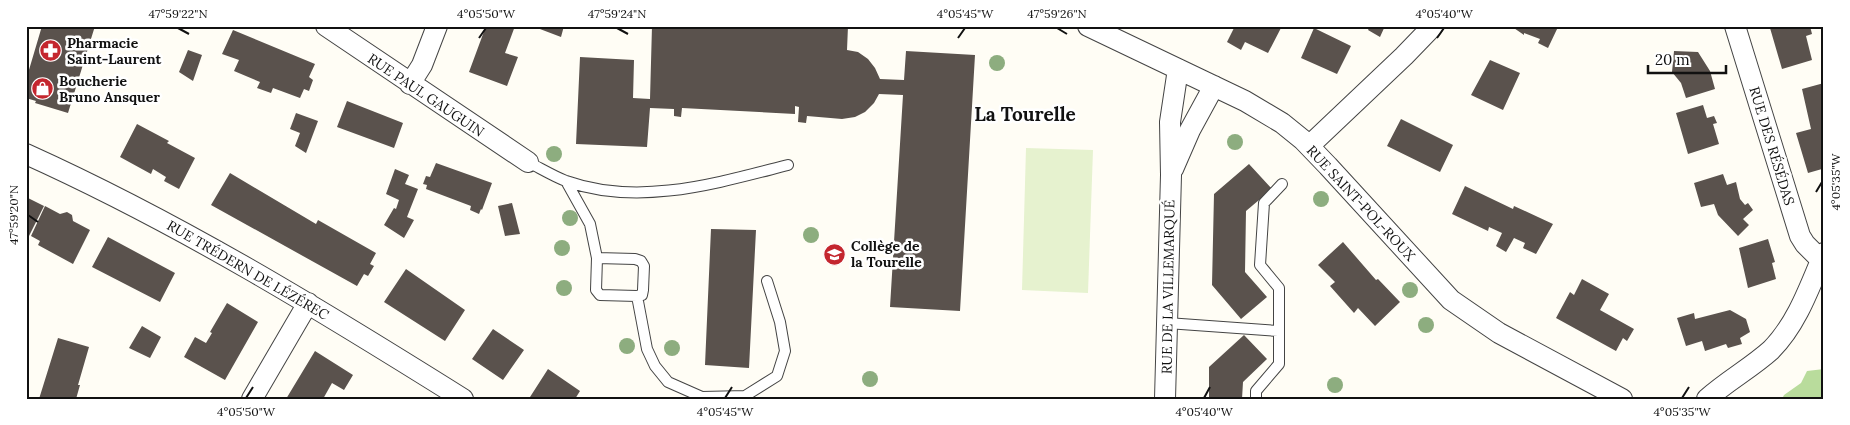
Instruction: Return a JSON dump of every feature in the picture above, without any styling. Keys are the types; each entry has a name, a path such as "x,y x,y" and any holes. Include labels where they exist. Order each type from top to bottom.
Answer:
{"street":[{"name":"RUE PAUL GAUGUIN","path":"326,26 528,162"},
{"path":"410,84 422,65 437,26"},
{"name":"RUE SAINT-POL-ROUX","path":"1088,26 1214,86 1264,112 1295,132 1451,300 1499,333 1622,399"},
{"path":"1309,146 1433,26"},
{"name":"RUE DES RÉSÉDAS","path":"1707,399 1759,360 1780,340 1798,310 1822,256 1805,244 1800,236 1735,26"},
{"name":"RUE DE LA VILLEMARQUÉ","path":"1165,399 1170,122 1178,69"},
{"name":"RUE DE LA VILLEMARQUÉ","path":"1170,175 1190,130 1214,86"},
{"name":"RUE TRÉDERN DE LÉZÉREC","path":"26,154 136,208 221,253 308,303 463,399"},
{"path":"252,399 308,303"}],"lane":[{"path":"528,162 566,181 608,190 668,192 788,165"},
{"path":"566,181 590,224 597,258 596,290 600,295 642,295 644,266 640,261 635,259 597,258"},
{"path":"1256,399 1256,391 1279,364 1279,288 1260,265 1264,203 1282,184"},
{"path":"637,296 647,349 655,366 668,382 702,397 745,396 777,376 786,351 780,322 767,280"},
{"path":"1167,323 1278,331"}],"green space":[{"path":"1026,148 1093,150 1088,293 1022,290"},
{"path":"1824,369 1824,399 1782,399 1784,395 1801,383 1807,371"}],"building":[{"path":"42,26 95,26 68,113 35,103 36,101 26,98 26,80"},
{"path":"486,26 515,26 505,53 518,57 507,86 469,72"},
{"path":"532,26 564,26 561,37"},
{"path":"652,26 848,26 847,50 858,52 868,59 880,79 904,80 906,51 975,55 960,311 890,307 903,95 879,94 874,103 865,112 855,117 842,119 807,116 806,123 798,122 799,107 795,106 795,114 682,108 681,117 674,116 674,109 650,108 647,147 576,144 580,57 634,60 633,98 650,99"},
{"path":"1235,26 1282,26 1268,53 1245,42 1241,50 1227,42"},
{"path":"1370,26 1385,26 1380,37 1368,30"},
{"path":"1511,26 1558,27 1548,48 1538,43 1540,39 1524,33 1524,35"},
{"path":"1776,26 1810,26 1812,34 1806,36 1812,60 1782,69 1770,28"},
{"path":"1314,28 1351,46 1337,74 1301,58"},
{"path":"233,30 315,64 309,77 313,80 309,91 304,89 300,98 273,88 271,93 257,88 260,82 234,71 239,60 222,54"},
{"path":"188,50 202,55 193,81 179,72"},
{"path":"1674,51 1698,52 1710,71 1715,89 1686,98 1681,83 1672,72"},
{"path":"1490,60 1520,73 1503,110 1471,95"},
{"path":"1824,83 1824,125 1822,125 1824,131 1824,166 1822,169 1808,173 1796,133 1811,129 1802,89"},
{"path":"347,101 403,123 394,148 337,127"},
{"path":"1703,105 1707,118 1714,116 1717,123 1713,124 1719,144 1688,154 1676,113"},
{"path":"296,113 318,121 306,153 295,146 300,133 290,129"},
{"path":"1401,119 1453,145 1440,172 1387,146"},
{"path":"137,124 169,141 167,143 195,158 179,189 164,181 166,177 153,169 151,174 120,157"},
{"path":"436,163 492,183 479,214 470,210 471,206 426,189 427,185 423,184 426,176 430,177"},
{"path":"1249,164 1272,189 1246,211 1245,272 1267,297 1241,319 1212,285 1214,194"},
{"path":"395,169 409,175 405,184 418,189 407,217 414,220 404,238 384,225 394,208 396,209 399,200 386,194"},
{"path":"230,173 316,224 318,220 376,253 370,264 374,266 368,276 364,274 357,286 211,205"},
{"path":"1723,174 1727,185 1736,182 1740,199 1745,205 1748,203 1753,210 1743,219 1749,225 1738,236 1718,215 1714,204 1701,207 1694,183"},
{"path":"1465,186 1513,209 1514,206 1553,224 1536,254 1523,248 1525,243 1514,238 1506,252 1496,246 1502,233 1489,227 1488,231 1452,214"},
{"path":"26,197 44,206 26,242"},
{"path":"512,203 520,234 505,236 498,206"},
{"path":"45,206 60,214 67,212 72,215 73,221 90,230 73,264 38,245 40,241 31,236"},
{"path":"711,229 756,230 749,368 705,365"},
{"path":"108,237 175,273 160,302 92,267"},
{"path":"1768,239 1775,262 1772,263 1776,279 1748,288 1739,248"},
{"path":"1343,242 1376,280 1378,279 1400,302 1375,326 1358,308 1354,313 1330,286 1335,282 1318,265"},
{"path":"406,269 465,310 445,341 384,302"},
{"path":"1582,279 1609,294 1600,310 1634,329 1627,341 1623,338 1616,351 1556,318 1570,292 1574,295"},
{"path":"227,303 258,322 225,380 184,357 195,337 206,343 212,333 210,332"},
{"path":"1730,310 1746,319 1750,332 1740,338 1742,344 1728,348 1726,344 1705,351 1702,341 1686,346 1677,318 1694,313 1695,319"},
{"path":"142,326 161,337 150,358 129,348"},
{"path":"493,329 524,350 503,380 472,359"},
{"path":"1244,335 1267,359 1243,382 1242,399 1209,399 1209,367"},
{"path":"58,338 89,347 76,399 39,399"},
{"path":"315,351 353,375 344,390 332,383 323,399 286,399"},
{"path":"548,369 580,391 575,399 532,399 530,397"}],"place":[{"name":"Pharmacie Saint-Laurent","path":"51,51"},
{"name":"Boucherie Bruno Ansquer","path":"43,89"},
{"name":"Collège de la Tourelle","path":"835,254"}],"district":[{"name":"La Tourelle","path":"1025,114"}]}
